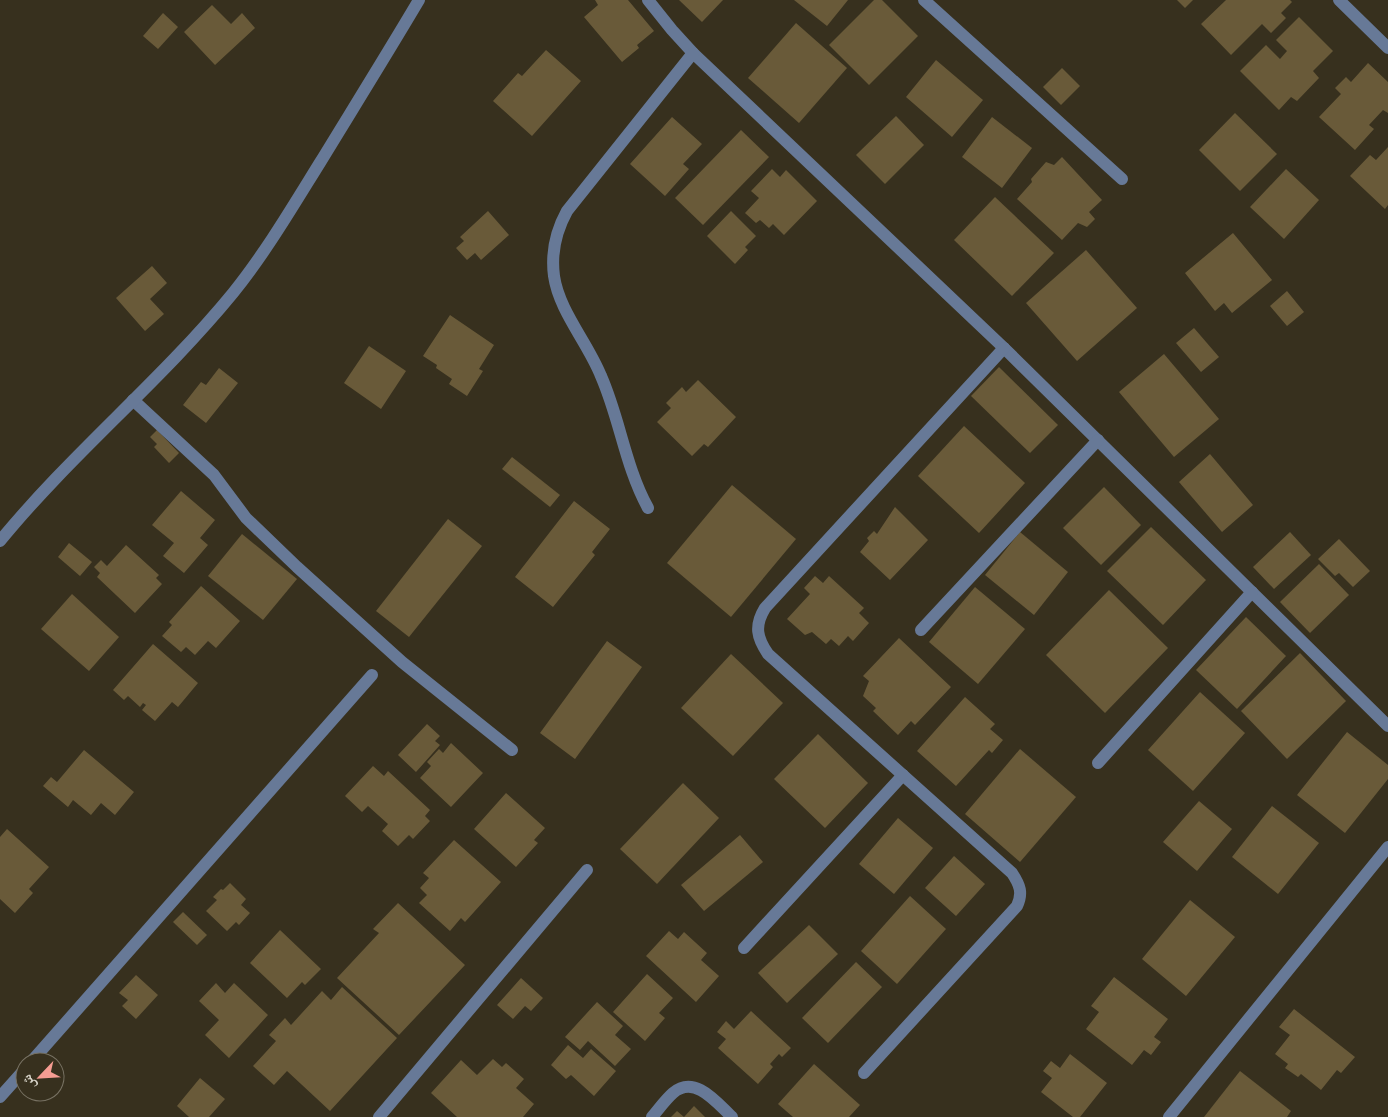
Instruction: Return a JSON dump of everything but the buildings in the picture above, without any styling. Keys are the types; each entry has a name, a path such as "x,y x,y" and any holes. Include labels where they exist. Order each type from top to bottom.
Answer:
{"street":[{"path":"0,541 26,508 200,332 234,292 273,238 419,0"},
{"path":"648,0 693,53 1004,348 1388,726"},
{"path":"924,0 1122,179"},
{"path":"1339,0 1388,48"},
{"path":"648,508 636,487 602,376 558,293 553,259 555,242 567,211 693,53"},
{"path":"864,1074 1017,906 1021,892 1018,882 1012,873 768,654 761,644 758,630 759,617 764,608 1004,348"},
{"path":"133,400 214,475 246,518 297,567 402,662 512,750"},
{"path":"921,630 1098,440"},
{"path":"1098,763 1252,592"},
{"path":"40,1052 372,674"},
{"path":"744,948 903,775"},
{"path":"1169,1117 1388,847"},
{"path":"378,1117 587,870"},
{"path":"0,1097 15,1080"},
{"path":"652,1117 673,1093 688,1087 703,1091 732,1117"}]}
